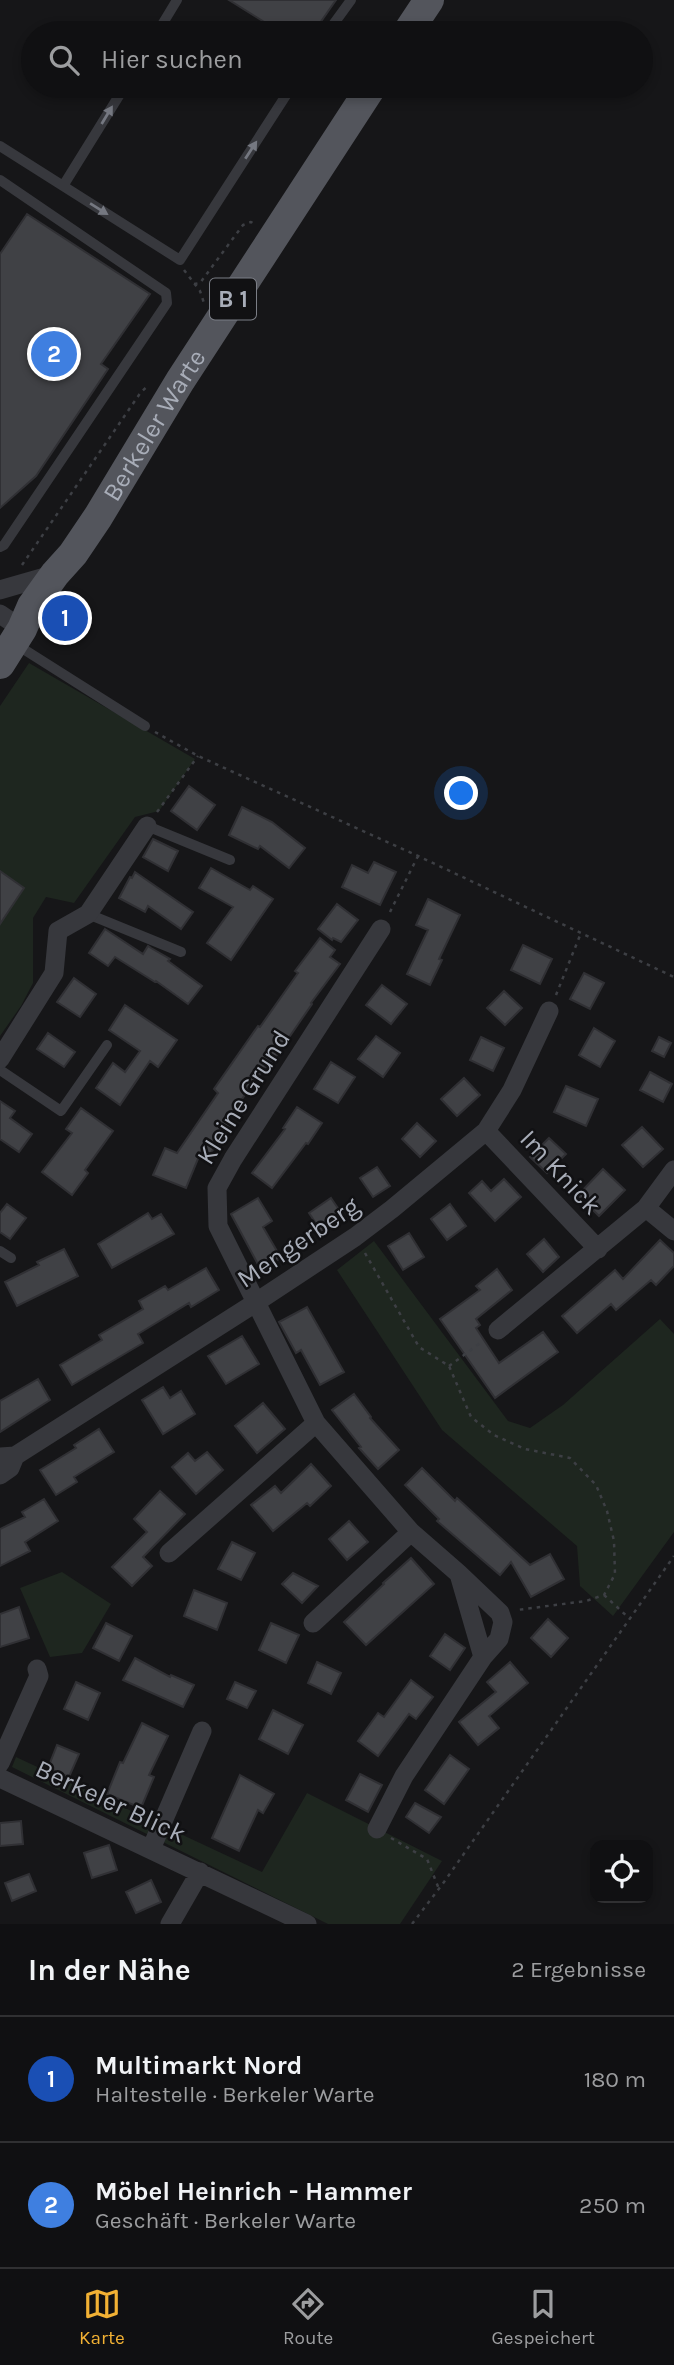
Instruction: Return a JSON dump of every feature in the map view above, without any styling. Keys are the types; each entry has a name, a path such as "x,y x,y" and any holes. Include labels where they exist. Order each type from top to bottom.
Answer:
{"main road":[{"path":"415,21 429,0"},
{"name":"Berkeler Warte","path":"8,640 41,619 65,584 64,564 364,98"}],"street":[{"path":"0,590 64,564"},
{"path":"0,1059 54,973 58,931 88,914 147,826"},
{"name":"Kleine Grund","path":"382,929 217,1188 218,1226 316,1423 411,1532 500,1614"},
{"name":"Mengerberg","path":"0,1475 10,1468 7,1457 255,1303 355,1237 486,1131 512,1090 549,1011"},
{"name":"Im Knick","path":"486,1131 598,1249"},
{"name":"Im Knick","path":"498,1330 646,1208 674,1170"},
{"name":"Im Knick","path":"646,1208 674,1231"},
{"path":"169,1553 316,1423"},
{"path":"313,1623 411,1532"},
{"path":"458,1573 483,1657"},
{"path":"377,1829 404,1776 483,1657 499,1639 503,1622 500,1614"},
{"path":"0,1763 39,1676 37,1669"},
{"path":"151,1849 202,1731"},
{"name":"Berkeler Blick","path":"0,1778 307,1924"},
{"name":"Berkeler Blick","path":"170,1924 200,1872"}],"lane":[{"path":"164,21 177,0"},
{"path":"336,21 351,0"},
{"path":"63,186 118,98"},
{"path":"0,146 180,260 284,98"},
{"path":"0,180 166,293 167,303 12,534 0,547"},
{"path":"8,640 145,726"},
{"path":"147,826 230,860"},
{"path":"88,914 181,951"},
{"path":"0,1069 61,1111 107,1045"},
{"path":"0,1251 11,1258"}],"path":[{"path":"194,284 200,283 243,225 251,222 257,226"},
{"path":"180,260 184,271 200,291 208,314"},
{"path":"54,628 70,607"},
{"path":"145,726 198,755 674,977"},
{"path":"147,826 198,755"},
{"path":"382,929 418,856"},
{"path":"549,1011 581,933"},
{"path":"355,1237 419,1347 449,1366 471,1417 494,1435 525,1449 570,1458 596,1485 607,1511 614,1541 615,1574 604,1595 586,1601 500,1614"},
{"path":"449,1366 498,1330"},
{"path":"412,1924 674,1556"},
{"path":"604,1595 630,1619"},
{"path":"377,1829 427,1859 439,1889"}],"shaded area":[{"path":"29,663 195,759 159,811 135,817 74,903 46,897 33,918 33,983 0,1036 0,706"},
{"path":"374,1241 508,1421 530,1428 563,1405 660,1319 674,1334 674,1532 613,1616 580,1586 577,1546 442,1430 337,1270"},
{"path":"62,1572 111,1604 82,1653 50,1657 20,1588"},
{"path":"16,1757 262,1872 307,1793 442,1861 400,1924 328,1924 12,1767"}],"building":[{"path":"229,0 336,0 321,21 263,21"},
{"path":"27,214 150,294 101,364 108,369 36,476 0,508 0,254"},
{"path":"189,786 215,805 197,830 171,811"},
{"path":"242,807 272,822 305,848 289,868 260,846 258,849 229,835"},
{"path":"153,839 178,851 168,871 143,857"},
{"path":"374,862 396,872 380,905 342,887 352,865 368,873"},
{"path":"211,868 250,890 253,886 273,899 231,960 207,943 233,907 199,888"},
{"path":"0,871 24,888 0,924"},
{"path":"135,872 193,912 181,929 148,906 145,912 119,898"},
{"path":"428,899 460,915 430,985 407,974 428,930 416,925"},
{"path":"337,904 358,920 341,942 333,938 332,940 318,929"},
{"path":"105,929 143,954 148,946 170,959 168,961 202,986 188,1004 115,957 108,966 89,953"},
{"path":"320,938 335,950 330,957 340,964 268,1068 266,1066 226,1121 231,1124 210,1154 202,1149 186,1188 153,1175 165,1148 177,1153 218,1093 214,1089 298,973 295,971"},
{"path":"523,945 552,959 540,984 511,970"},
{"path":"584,973 604,983 590,1009 570,999"},
{"path":"74,978 96,994 80,1017 57,1002"},
{"path":"382,985 407,1004 391,1024 366,1005"},
{"path":"504,991 522,1008 505,1025 487,1008"},
{"path":"125,1005 177,1040 158,1067 150,1061 120,1105 96,1088 113,1063 125,1072 140,1051 109,1030"},
{"path":"594,1028 615,1041 600,1067 579,1055"},
{"path":"48,1033 75,1052 64,1067 37,1049"},
{"path":"376,1036 400,1053 383,1077 358,1059"},
{"path":"481,1037 504,1048 493,1071 470,1060"},
{"path":"659,1037 671,1043 664,1057 652,1051"},
{"path":"331,1062 355,1077 338,1103 314,1089"},
{"path":"650,1072 672,1084 663,1102 640,1090"},
{"path":"464,1078 480,1095 457,1116 441,1099"},
{"path":"566,1086 598,1099 586,1126 554,1112"},
{"path":"0,1101 15,1111 10,1118 32,1134 19,1152 0,1139"},
{"path":"297,1107 322,1123 272,1188 252,1173 285,1129 283,1128"},
{"path":"81,1108 113,1131 85,1170 88,1173 72,1195 42,1172 72,1133 66,1129"},
{"path":"417,1123 436,1141 420,1157 402,1139"},
{"path":"642,1127 663,1149 643,1167 622,1145"},
{"path":"549,1138 566,1154 547,1173 530,1157"},
{"path":"377,1167 390,1186 373,1197 360,1178"},
{"path":"603,1169 625,1190 599,1216 578,1195"},
{"path":"504,1179 521,1197 495,1221 469,1193 482,1181 491,1191"},
{"path":"258,1198 272,1221 263,1227 281,1258 261,1270 231,1214"},
{"path":"331,1198 344,1217 321,1231 309,1213"},
{"path":"7,1204 26,1218 10,1239 0,1232 0,1213"},
{"path":"450,1204 466,1226 447,1240 431,1219"},
{"path":"148,1213 152,1219 161,1214 174,1234 112,1268 98,1244"},
{"path":"409,1233 424,1257 403,1270 388,1246"},
{"path":"544,1239 559,1257 543,1272 527,1254"},
{"path":"660,1240 674,1253 674,1266 656,1285 651,1280 616,1310 611,1304 577,1333 562,1316 615,1270 623,1279"},
{"path":"64,1249 78,1276 17,1306 5,1282"},
{"path":"206,1268 219,1290 191,1307 189,1303 138,1334 143,1343 72,1385 60,1365 102,1340 99,1335 143,1309 139,1301 165,1286 168,1290"},
{"path":"497,1269 512,1290 476,1319 480,1325 476,1328 499,1363 543,1332 558,1352 495,1398 440,1319 480,1290 476,1286"},
{"path":"307,1307 344,1372 320,1385 301,1350 296,1353 279,1322"},
{"path":"242,1336 259,1364 226,1384 208,1356"},
{"path":"38,1379 50,1400 0,1432 0,1401"},
{"path":"163,1387 170,1398 181,1391 195,1414 163,1434 142,1400"},
{"path":"354,1394 370,1418 399,1450 378,1469 332,1410"},
{"path":"263,1403 285,1429 257,1453 235,1426"},
{"path":"99,1429 114,1452 74,1477 77,1482 56,1495 40,1470 76,1448 74,1445"},
{"path":"207,1452 223,1470 196,1494 172,1467 188,1453 195,1461"},
{"path":"311,1464 331,1486 310,1506 307,1503 273,1531 251,1505 275,1486 281,1493"},
{"path":"422,1468 455,1501 457,1498 530,1565 550,1554 564,1579 531,1597 511,1562 500,1575 437,1521 439,1519 405,1485"},
{"path":"160,1491 185,1514 143,1557 152,1566 132,1586 112,1567 147,1532 134,1519"},
{"path":"44,1499 58,1521 25,1542 30,1551 0,1566 0,1529 25,1517 22,1512"},
{"path":"349,1521 368,1542 347,1560 329,1539"},
{"path":"232,1542 255,1553 241,1580 218,1569"},
{"path":"411,1558 434,1584 366,1645 344,1622"},
{"path":"293,1573 318,1586 302,1603 282,1584"},
{"path":"194,1590 227,1603 217,1630 184,1616"},
{"path":"19,1607 29,1638 0,1647 0,1614"},
{"path":"548,1619 568,1638 551,1657 531,1638"},
{"path":"106,1623 132,1636 119,1661 93,1648"},
{"path":"271,1623 299,1635 286,1663 259,1650"},
{"path":"445,1634 465,1648 450,1670 430,1656"},
{"path":"135,1658 170,1677 171,1675 194,1685 183,1707 123,1680"},
{"path":"317,1662 341,1673 331,1694 308,1683"},
{"path":"510,1662 528,1683 489,1716 499,1728 478,1745 459,1722 496,1692 487,1682"},
{"path":"411,1680 433,1697 416,1719 409,1714 378,1756 358,1741 378,1713 384,1717"},
{"path":"76,1682 100,1693 88,1720 64,1709"},
{"path":"235,1682 256,1691 247,1708 227,1699"},
{"path":"273,1710 303,1725 288,1754 259,1739"},
{"path":"142,1723 168,1736 149,1775 154,1777 141,1808 107,1794 120,1762 123,1763"},
{"path":"57,1745 79,1754 69,1777 48,1768"},
{"path":"450,1755 469,1769 444,1804 425,1790"},
{"path":"360,1774 382,1785 368,1812 346,1800"},
{"path":"240,1775 274,1794 263,1813 258,1810 239,1851 212,1838"},
{"path":"415,1803 441,1817 429,1833 406,1817"},
{"path":"21,1821 23,1844 0,1846 0,1823"},
{"path":"109,1845 117,1870 92,1878 84,1853"},
{"path":"29,1874 36,1891 12,1901 5,1883"},
{"path":"151,1880 161,1902 136,1913 126,1892"}],"place":[{"name":"Möbel Heinrich - Hammer","path":"54,354"},
{"name":"Multimarkt Nord","path":"65,618"}]}
